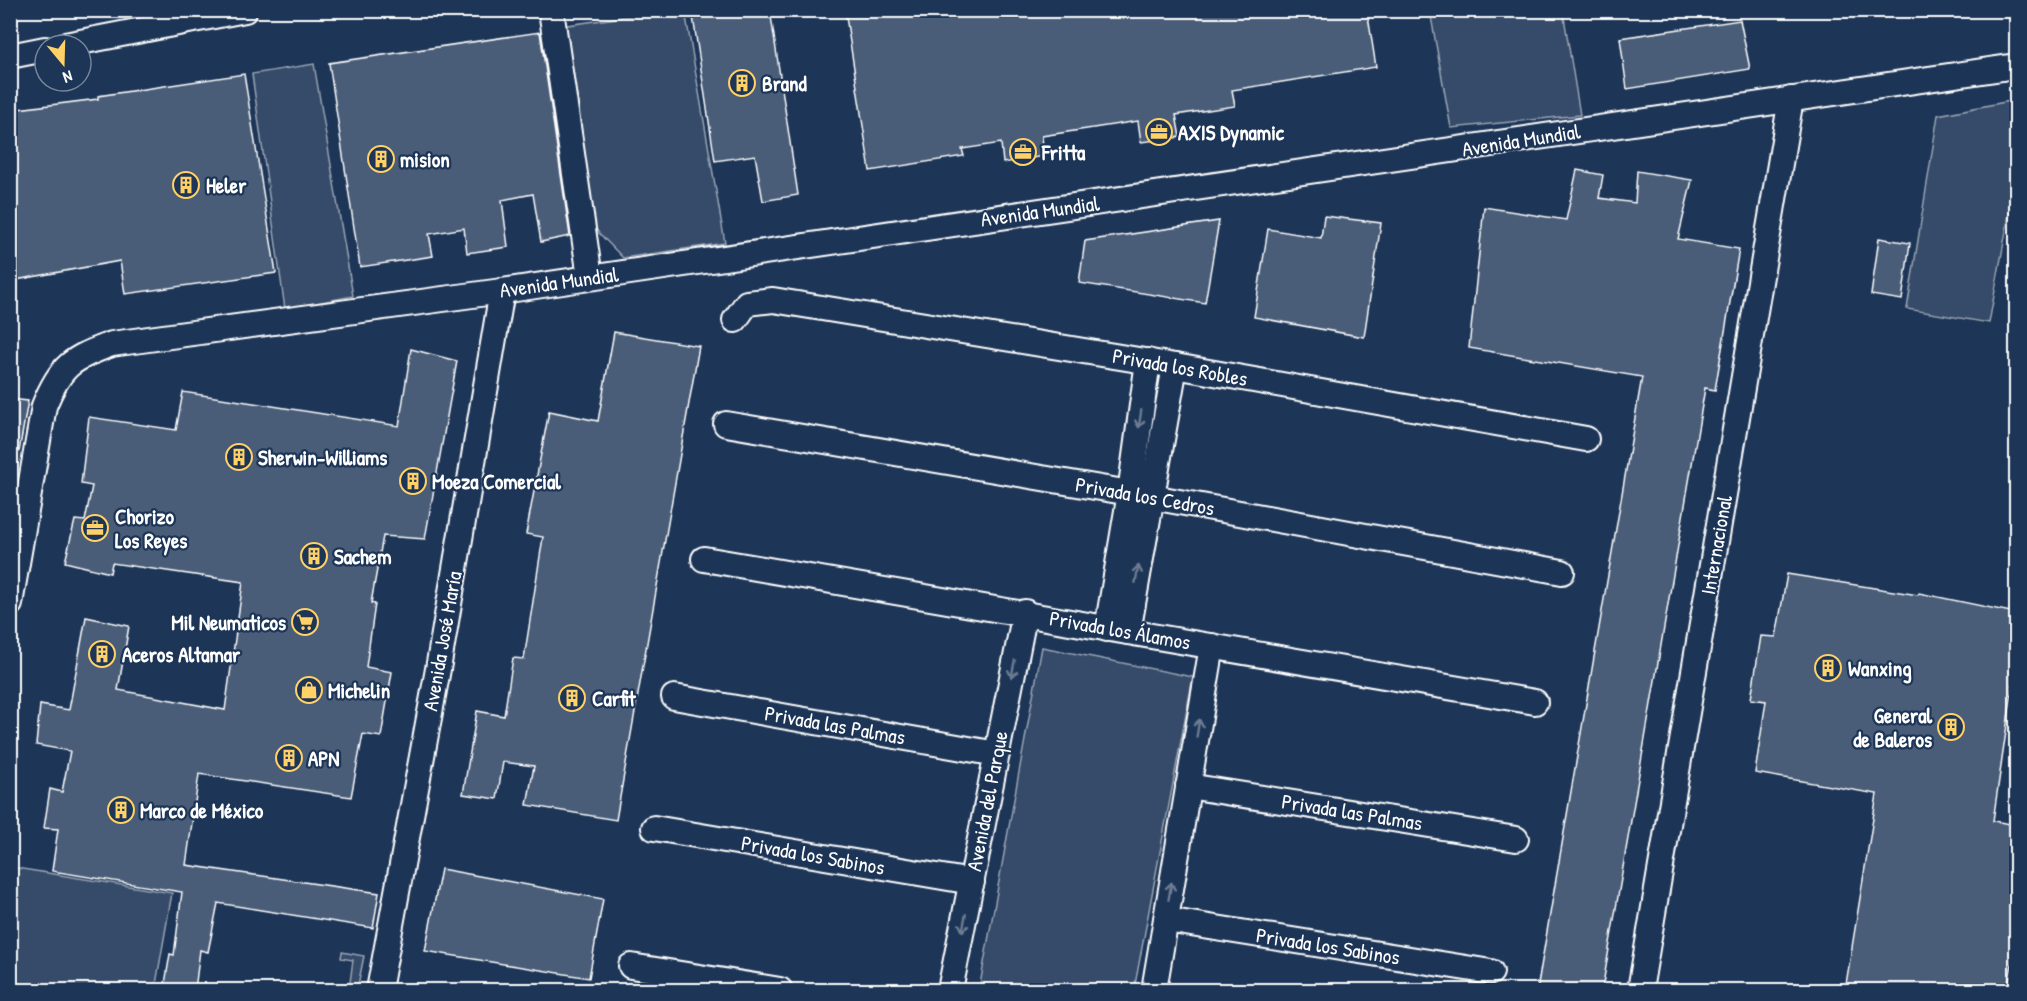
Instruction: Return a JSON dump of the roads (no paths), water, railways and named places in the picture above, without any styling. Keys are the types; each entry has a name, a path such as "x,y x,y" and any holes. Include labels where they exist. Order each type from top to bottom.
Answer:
{"street":[{"path":"93,40 245,10"},
{"path":"551,10 590,278"},
{"path":"10,56 33,51"},
{"name":"Avenida Mundial","path":"10,604 44,406 54,380 67,364 85,353 112,344 502,291 2016,66"},
{"name":"Internacional","path":"1640,990 1791,99"},
{"name":"Avenida José María","path":"379,990 438,669 502,291"},
{"name":"Privada los Robles","path":"735,320 747,303 774,300 1148,361 1586,439"},
{"path":"1141,495 1148,361"},
{"path":"1118,630 1141,495 1174,366"},
{"name":"Privada los Cedros","path":"726,424 1141,495 1562,572"},
{"name":"Privada los Álamos","path":"704,559 1025,612 1535,702"},
{"name":"Avenida del Parque","path":"950,990 1025,612"},
{"path":"1154,990 1212,646"},
{"name":"Privada las Palmas","path":"674,697 997,754"},
{"name":"Privada las Palmas","path":"1188,786 1516,839"},
{"name":"Privada los Sabinos","path":"654,828 972,882"},
{"name":"Privada los Sabinos","path":"1166,920 1491,972"},
{"path":"632,966 780,990"}],"place":[{"name":"Brand","path":"742,83"},
{"name":"AXIS Dynamic","path":"1159,132"},
{"name":"Fritta","path":"1023,152"},
{"name":"mision","path":"381,159"},
{"name":"Heler","path":"186,185"},
{"name":"Sherwin-Williams","path":"239,457"},
{"name":"Moeza Comercial","path":"413,481"},
{"name":"Chorizo Los Reyes","path":"95,528"},
{"name":"Sachem","path":"314,556"},
{"name":"Mil Neumaticos","path":"305,622"},
{"name":"Aceros Altamar","path":"102,654"},
{"name":"Wanxing","path":"1828,668"},
{"name":"Michelin","path":"309,690"},
{"name":"Carfit","path":"572,698"},
{"name":"General de Baleros","path":"1951,727"},
{"name":"APN","path":"289,758"},
{"name":"Marco de México","path":"121,810"}]}
